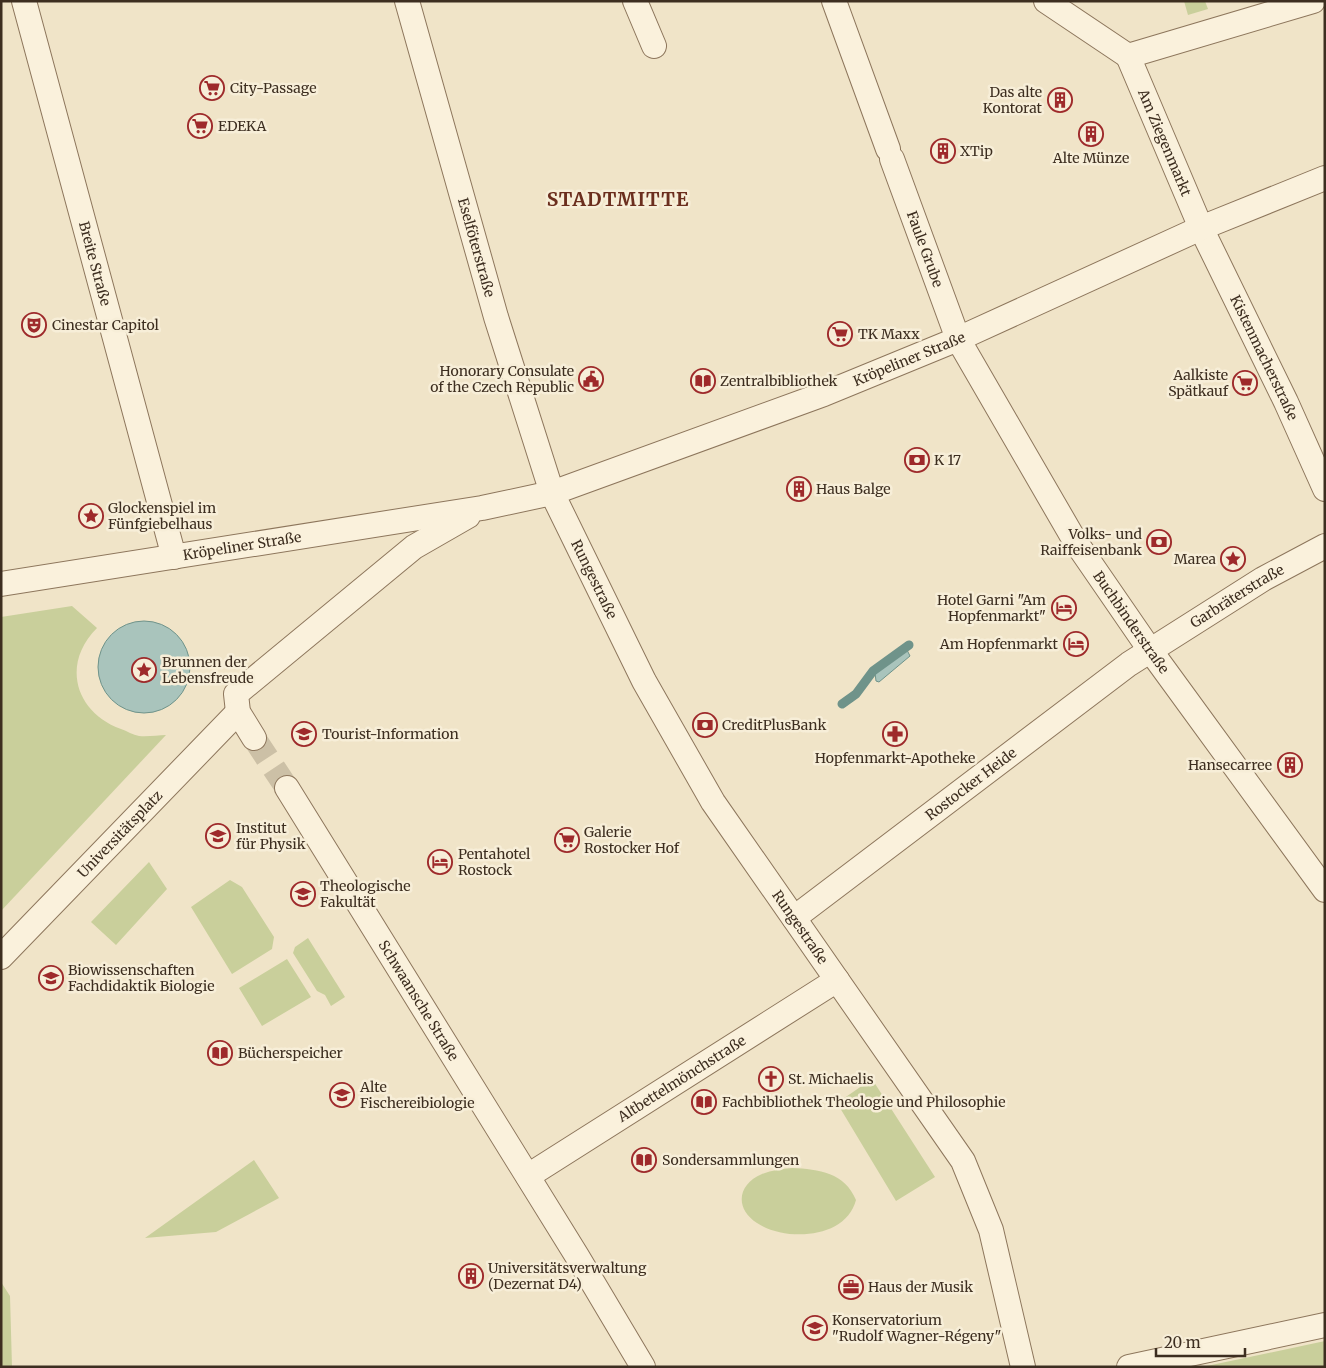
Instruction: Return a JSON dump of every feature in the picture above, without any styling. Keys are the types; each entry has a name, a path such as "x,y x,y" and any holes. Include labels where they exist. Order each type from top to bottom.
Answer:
{"street":[{"name":"Breite Straße","path":"24,1 174,557"},
{"name":"Eselföterstraße","path":"407,1 493,308 552,493"},
{"path":"635,1 654,46"},
{"name":"Faule Grube","path":"834,1 958,339"},
{"path":"1046,1 1128,56 1313,1"},
{"name":"Am Ziegenmarkt","path":"1128,56 1201,228"},
{"name":"Kröpeliner Straße","path":"1,584 482,508 552,493 824,394 958,339 1201,228 1325,178"},
{"name":"Kistenmacherstraße","path":"1201,228 1286,402 1325,489"},
{"name":"Buchbinderstraße","path":"958,339 1075,541 1150,650 1325,890"},
{"name":"Rungestraße","path":"552,493 644,681 713,802 952,1144 973,1182 998,1254 1023,1367"},
{"name":"Kröpeliner Straße","path":"238,712 236,694 414,547 482,508"},
{"name":"Garbräterstraße","path":"1150,650 1263,579 1325,546"},
{"name":"Rostocker Heide","path":"794,918 1102,684 1150,650"},
{"path":"238,712 254,738"},
{"name":"Universitätsplatz","path":"1,957 238,712"},
{"name":"Schwaansche Straße","path":"287,788 528,1176 643,1367"},
{"name":"Altbettelmönchstraße","path":"528,1176 838,980"},
{"path":"1129,1367 1325,1325"}],"green space":[{"path":"1184,1 1205,1 1208,9 1188,15"},
{"path":"72,606 97,628 86,642 79,657 77,671 78,686 84,699 93,711 105,721 134,735 166,735 1,911 1,617"},
{"path":"149,862 167,889 116,945 91,922"},
{"path":"230,880 242,887 274,937 272,949 232,974 191,907"},
{"path":"308,938 345,997 331,1006 325,995 317,991 293,953 295,947"},
{"path":"287,959 311,997 262,1026 239,988"},
{"path":"872,1079 935,1177 896,1201 837,1103"},
{"path":"254,1160 279,1198 216,1232 145,1238"},
{"path":"792,1168 821,1171 838,1178 851,1191 856,1200 850,1213 840,1223 814,1233 783,1233 757,1223 750,1217 742,1204 744,1190 754,1178 762,1174"},
{"path":"1,1282 10,1296 12,1367 1,1367"},
{"path":"1325,1341 1325,1367 1202,1367"}],"water":[{"name":"Brunnen der Lebensfreude","path":"144,621 162,624 177,634 187,649 190,667 187,685 177,700 162,710 144,713 126,710 111,700 101,685 98,667 101,649 111,634 126,624"},
{"path":"906,648 910,656 879,682 876,681 875,673"}],"waterway":[{"path":"842,704 856,694 873,671 909,645"}],"tunnel":[{"path":"254,738 287,788"}],"place":[{"name":"City-Passage","path":"212,88"},
{"name":"Das alte Kontorat","path":"1060,100"},
{"name":"EDEKA","path":"200,126"},
{"name":"Alte Münze","path":"1091,134"},
{"name":"XTip","path":"943,151"},
{"name":"Cinestar Capitol","path":"34,325"},
{"name":"TK Maxx","path":"840,334"},
{"name":"Honorary Consulate of the Czech Republic","path":"591,379"},
{"name":"Zentralbibliothek","path":"703,381"},
{"name":"Aalkiste Spätkauf","path":"1245,383"},
{"name":"K 17","path":"917,460"},
{"name":"Haus Balge","path":"799,489"},
{"name":"Glockenspiel im Fünfgiebelhaus","path":"91,516"},
{"name":"Volks- und Raiffeisenbank","path":"1159,542"},
{"name":"Marea","path":"1233,559"},
{"name":"Hotel Garni \"Am Hopfenmarkt\"","path":"1064,608"},
{"name":"Am Hopfenmarkt","path":"1076,644"},
{"name":"Brunnen der Lebensfreude","path":"144,670"},
{"name":"CreditPlusBank","path":"705,725"},
{"name":"Tourist-Information","path":"304,734"},
{"name":"Hopfenmarkt-Apotheke","path":"895,734"},
{"name":"Hansecarree","path":"1290,765"},
{"name":"Institut für Physik","path":"218,836"},
{"name":"Galerie Rostocker Hof","path":"567,840"},
{"name":"Pentahotel Rostock","path":"440,862"},
{"name":"Theologische Fakultät","path":"303,894"},
{"name":"Biowissenschaften Fachdidaktik Biologie","path":"51,978"},
{"name":"Bücherspeicher","path":"220,1053"},
{"name":"St. Michaelis","path":"771,1079"},
{"name":"Alte Fischereibiologie","path":"342,1095"},
{"name":"Fachbibliothek Theologie und Philosophie","path":"704,1102"},
{"name":"Sondersammlungen","path":"644,1160"},
{"name":"Universitätsverwaltung (Dezernat D4)","path":"471,1276"},
{"name":"Haus der Musik","path":"851,1287"},
{"name":"Konservatorium \"Rudolf Wagner-Régeny\"","path":"815,1328"}],"district":[{"name":"STADTMITTE","path":"618,199"}]}
